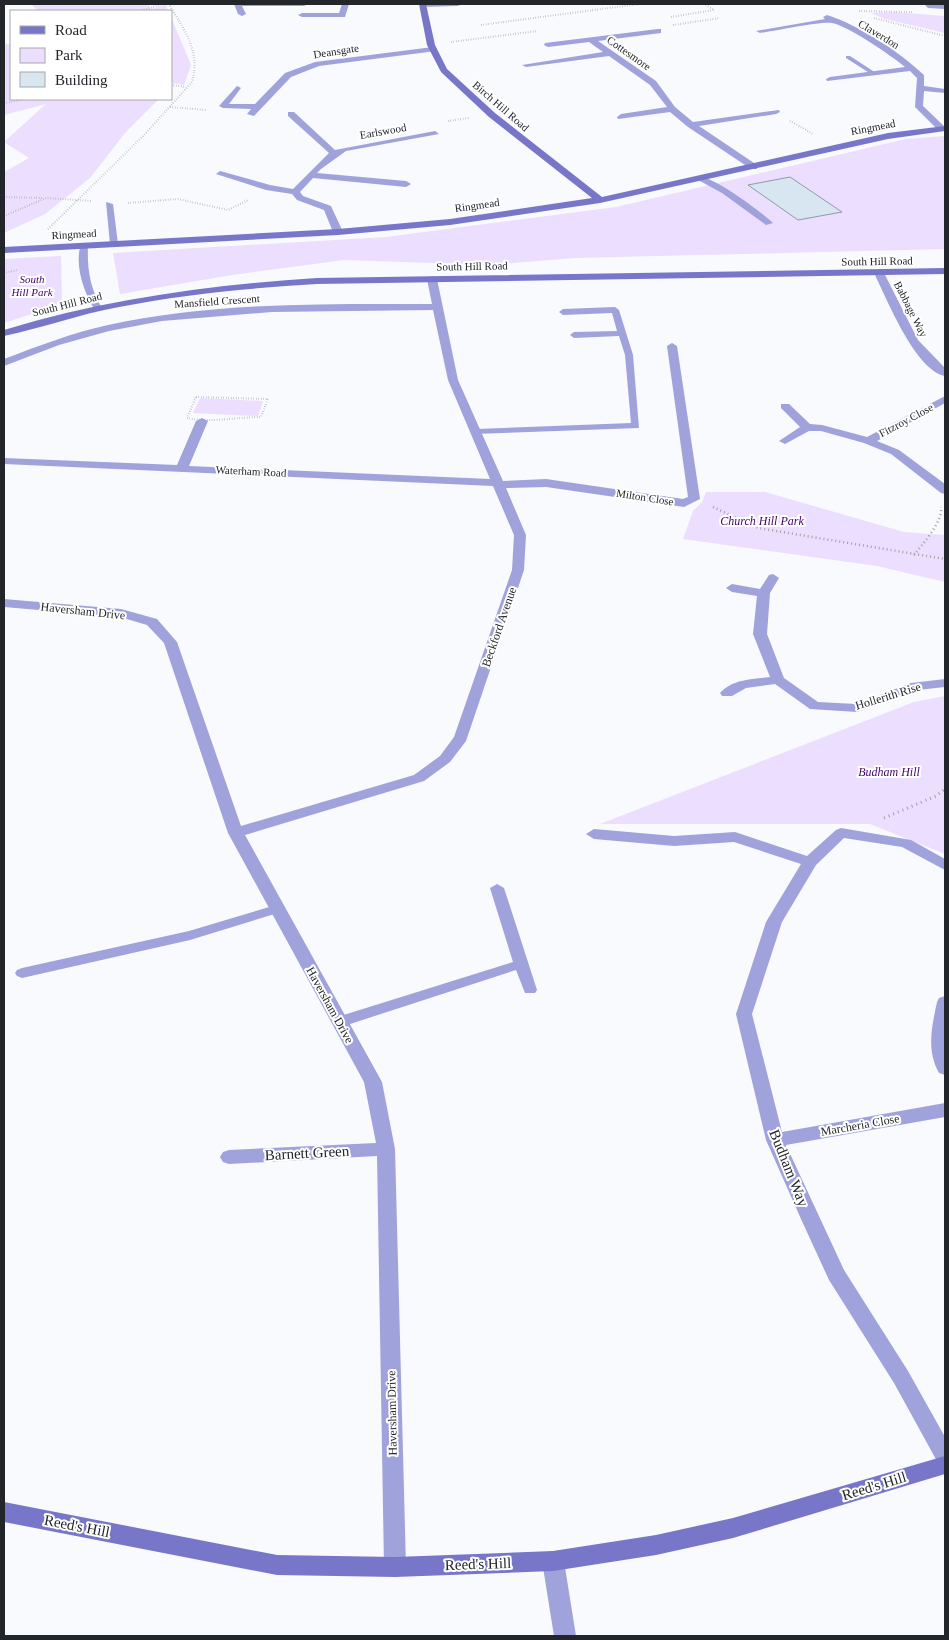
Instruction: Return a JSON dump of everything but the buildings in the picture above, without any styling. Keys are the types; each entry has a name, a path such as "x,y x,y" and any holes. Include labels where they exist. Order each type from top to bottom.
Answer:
{"street":[{"path":"242,14 237,4 304,4 299,25"},
{"path":"302,15 342,15 345,4"},
{"path":"422,4 458,4"},
{"name":"Birch Hill Road","path":"422,4 426,28 433,50 444,70 492,115 600,200"},
{"path":"928,4 928,6 945,7"},
{"name":"Claverdon","path":"760,31 831,19 912,68"},
{"path":"548,45 658,31"},
{"name":"Cottesmore","path":"590,40 653,83 672,109 691,125 754,167"},
{"name":"Deansgate","path":"223,106 254,110 288,75 318,64 433,50"},
{"path":"526,65 610,54"},
{"path":"912,68 921,77 919,107 944,129"},
{"name":"Claverdon","path":"830,79 912,68"},
{"path":"223,106 237,88"},
{"path":"921,88 945,90"},
{"path":"621,117 672,109"},
{"path":"691,125 776,112"},
{"path":"291,114 334,153 295,192"},
{"name":"Ringmead","path":"4,250 338,232 450,222 600,200 703,179 888,136 944,129"},
{"name":"Earlswood","path":"334,153 435,134"},
{"path":"220,174 269,188 295,192 300,198 328,208 338,232"},
{"path":"312,175 406,184"},
{"name":"South Hill Road","path":"4,333 98,308 182,293 257,284 945,272"},
{"name":"Babbage Way","path":"879,273 913,344 932,364 945,373"},
{"name":"Beckford Avenue","path":"236,833 419,778 445,760 461,738 518,570 520,535 453,380 432,280"},
{"name":"Mansfield Crescent","path":"4,363 72,336 123,323 171,316 278,310 438,307"},
{"path":"672,346 694,500"},
{"name":"Fitzroy Close","path":"868,441 945,400"},
{"path":"785,406 807,427 785,441"},
{"path":"182,468 202,421"},
{"name":"Fitzroy Close","path":"807,427 822,428 868,441 895,452 945,490"},
{"name":"Waterham Road","path":"4,461 499,484"},
{"name":"Milton Close","path":"499,484 546,483 684,503 694,500"},
{"path":"727,693 744,684 778,680 760,634 764,593 773,578"},
{"path":"732,588 764,593"},
{"name":"Haversham Drive","path":"4,603 121,613 152,622 170,642 236,833 373,1082 386,1149 395,1567"},
{"name":"Hollerith Rise","path":"778,680 815,706 857,708 916,686 945,682"},
{"path":"841,832 906,843 945,865"},
{"name":"Budham Way","path":"841,832 810,862 774,922 744,1014 775,1140 836,1274 901,1378 945,1456"},
{"path":"594,834 674,841 735,837 810,862"},
{"path":"945,1002 938,1041 945,1069"},
{"name":"Marcheria Close","path":"775,1140 945,1110"},
{"name":"Barnett Green","path":"229,1157 386,1149"},
{"name":"Reed's Hill","path":"4,1512 277,1565 395,1567 553,1561 656,1545 733,1528 945,1465"},
{"path":"553,1561 565,1636"}],"lane":[{"path":"848,57 873,73"},
{"path":"703,179 724,191 769,223"},
{"path":"110,204 114,244"},
{"path":"84,246 86,275 91,298 98,308"},
{"path":"476,432 636,426 629,355 615,310 563,312"},
{"path":"574,335 622,333"},
{"path":"497,888 530,990"},
{"path":"22,973 190,935 276,908"},
{"path":"339,1022 521,964"}],"path":[{"path":"143,10 164,4"},
{"path":"44,232 77,199 107,173 187,87 195,74 196,57 194,43 170,4"},
{"path":"481,25 639,4"},
{"path":"858,11 919,12"},
{"path":"658,31 671,26 720,18"},
{"path":"172,85 187,87"},
{"path":"4,103 20,100"},
{"path":"169,106 210,110 223,106"},
{"path":"776,112 816,136"},
{"path":"435,134 425,124 492,115"},
{"path":"110,204 178,199 228,210 269,188"},
{"path":"4,197 77,199"},
{"path":"4,216 46,198"},
{"path":"196,397 268,399 261,417 229,417 202,421 187,418 196,397"},
{"path":"694,500 758,528 945,559"},
{"path":"914,555 936,525"},
{"path":"841,832 870,824 936,796 945,789"}],"green space":[{"path":"31,4 148,4 151,9 166,5 168,10 37,10"},
{"path":"894,12 945,16 945,33 885,19 871,13"},
{"path":"172,19 191,65 184,85 172,83"},
{"path":"10,45 10,100 158,100 125,133 90,178 45,214 4,233 4,172 29,158 4,142 46,104 4,115 4,46"},
{"path":"945,136 945,249 574,258 490,265 344,260 232,275 120,294 113,253 386,237 616,207 906,139"},
{"name":"South Hill Park","path":"61,256 62,304 4,323 4,259"},
{"path":"200,398 263,401 258,416 193,413"},
{"name":"Church Hill Park","path":"706,492 765,492 904,532 945,535 945,582 877,566 683,539 693,511 702,502"},
{"name":"Budham Hill","path":"945,696 945,854 870,824 600,824 914,702"}]}
